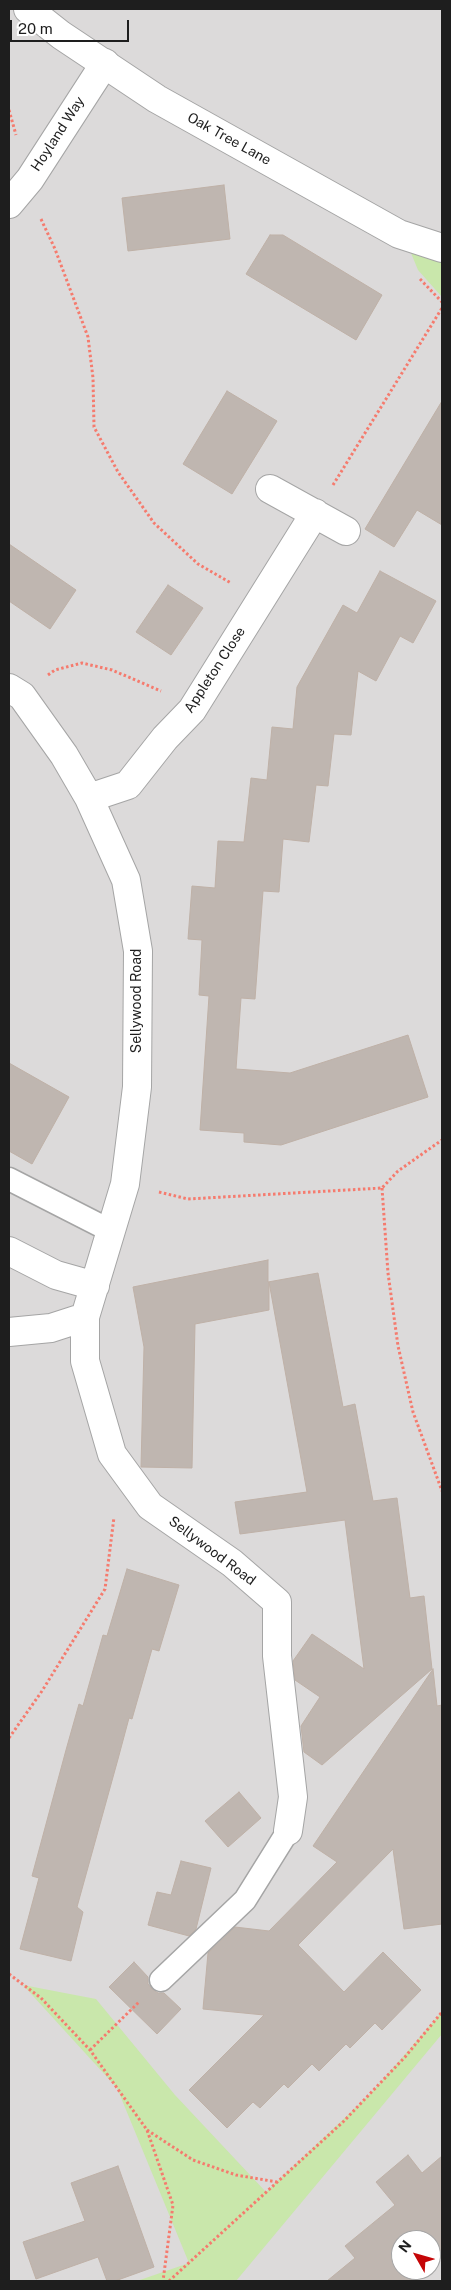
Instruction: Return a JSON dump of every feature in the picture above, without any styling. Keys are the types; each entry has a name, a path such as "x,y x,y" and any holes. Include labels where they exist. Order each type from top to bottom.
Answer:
{"street":[{"name":"Oak Tree Lane","path":"28,9 60,35 105,62 158,99 399,234 442,248"},
{"name":"Hoyland Way","path":"9,204 30,179 105,62"},
{"path":"270,489 346,532"},
{"name":"Appleton Close","path":"89,798 128,785 165,738 192,710 315,513"},
{"name":"Sellywood Road","path":"16,692 64,755 89,798 126,880 138,951 137,1087 125,1184 86,1317 85,1361 112,1454 150,1506 232,1563 277,1602 277,1656 293,1798 288,1830"},
{"path":"9,1251 56,1275 95,1286"},
{"path":"9,1332 51,1328 86,1317"}],"lane":[{"path":"9,1179 111,1230"},
{"path":"161,1980 245,1900 288,1830"}],"path":[{"path":"30,179 31,198 55,249 88,337 93,378 94,427 118,472 154,523 198,564 260,599"},
{"path":"315,513 442,308"},
{"path":"16,692 55,670 82,663 112,670 152,686 192,710"},
{"path":"125,1184 188,1199 382,1188 398,1171 442,1140"},
{"path":"382,1188 388,1273 398,1346 413,1412 442,1491"},
{"path":"9,1738 42,1691 105,1589 114,1514"},
{"path":"9,1974 41,1998 90,2050 147,2130 173,2206 163,2281"},
{"path":"90,2050 161,1980"},
{"path":"169,2281 344,2121 405,2057 442,2012"},
{"path":"147,2130 193,2160 236,2175 277,2182"}],"shaded area":[{"path":"9,9 442,9 442,2281 9,2281"}],"green space":[{"path":"406,241 442,252 442,297 418,270"},
{"path":"23,1985 96,1999 175,2095 266,2192 371,2093 442,2012 442,2034 236,2281 137,2281 189,2263 117,2088"}],"building":[{"path":"224,185 230,239 128,251 122,198"},
{"path":"270,235 283,235 382,295 356,340 246,274"},
{"path":"227,391 277,421 232,494 183,464"},
{"path":"442,401 442,525 417,510 394,547 365,529"},
{"path":"9,544 76,590 50,629 9,601"},
{"path":"380,571 436,601 413,643 400,636 376,681 358,671 351,735 334,734 328,786 316,785 309,842 283,839 279,892 263,891 255,999 241,998 236,1069 290,1073 408,1035 428,1097 281,1145 244,1142 244,1133 200,1130 209,996 199,995 202,940 188,939 192,886 215,888 218,841 244,842 251,778 267,780 272,727 293,729 297,687 343,605 357,613"},
{"path":"168,585 203,608 171,655 136,632"},
{"path":"9,1063 69,1097 32,1164 9,1151"},
{"path":"268,1260 268,1282 318,1273 343,1407 355,1404 373,1501 397,1498 410,1598 424,1596 432,1669 322,1765 304,1752 301,1726 320,1697 295,1680 293,1661 312,1634 364,1669 345,1520 240,1534 235,1502 307,1492 269,1282 269,1310 195,1324 192,1468 141,1467 144,1347 133,1287"},
{"path":"127,1569 179,1585 159,1651 152,1649 132,1719 129,1718 77,1907 83,1912 71,1961 20,1949 39,1878 32,1876 66,1750 79,1704 83,1706 103,1635 107,1636"},
{"path":"433,1669 437,1706 442,1705 442,1924 404,1929 393,1849 298,1945 344,1992 383,1952 421,1990 382,2030 375,2023 350,2048 346,2044 319,2071 312,2064 288,2088 284,2084 260,2108 253,2102 227,2128 189,2090 264,2015 203,2009 208,1953 235,1927 269,1931 337,1862 313,1846"},
{"path":"239,1792 261,1818 228,1847 205,1821"},
{"path":"181,1861 211,1868 196,1929 189,1936 148,1925 157,1892 171,1895"},
{"path":"134,1962 148,1977 148,1984 152,1989 158,1993 164,1993 181,2009 157,2034 109,1987"},
{"path":"408,2155 422,2173 442,2156 442,2257 441,2230 391,2230 391,2280 415,2280 414,2281 327,2281 355,2258 345,2246 395,2205 376,2182"},
{"path":"118,2166 154,2267 115,2281 107,2281 98,2257 36,2279 23,2242 85,2221 71,2183"}]}
